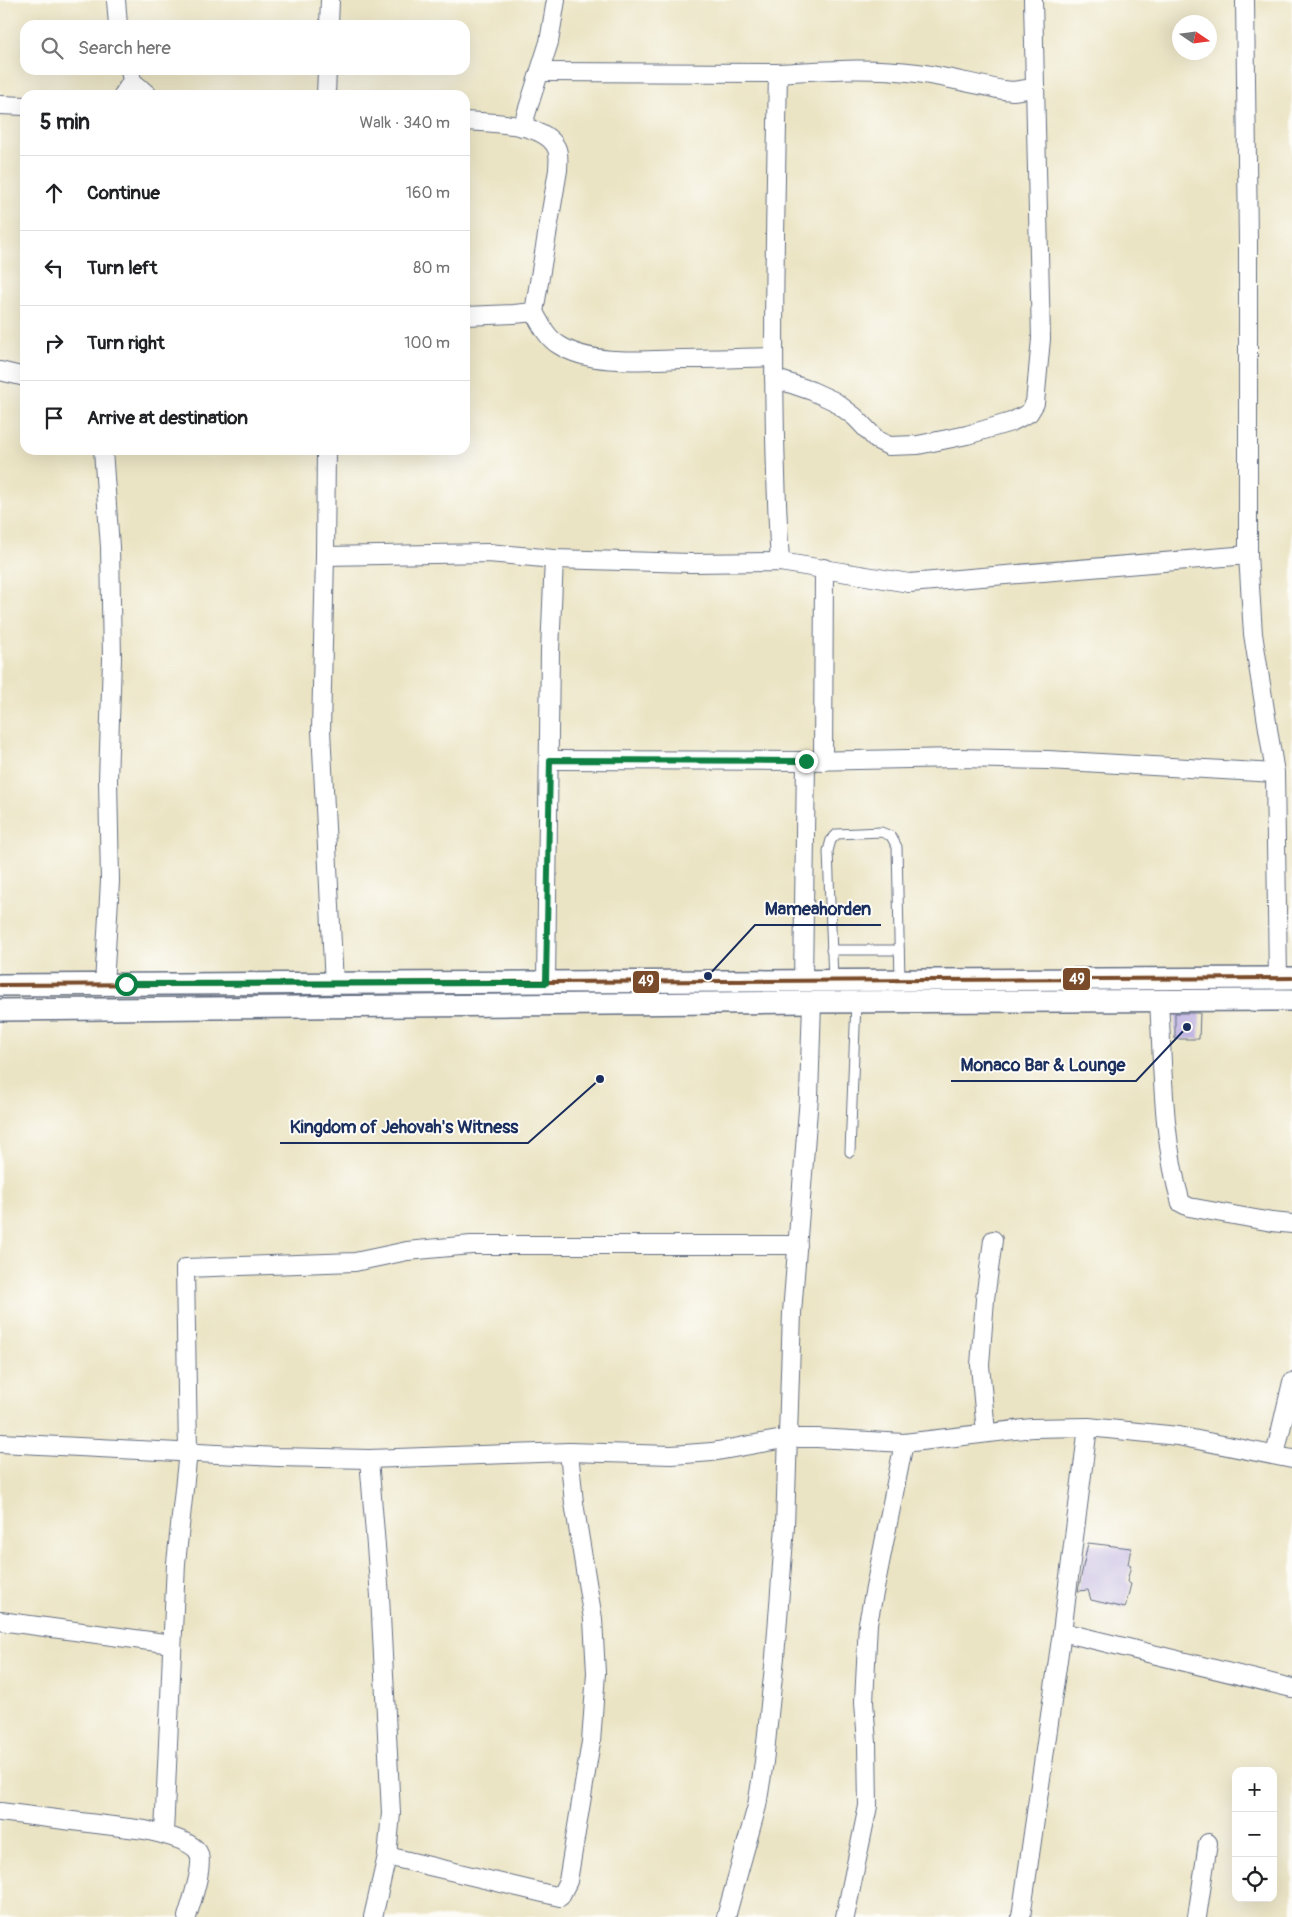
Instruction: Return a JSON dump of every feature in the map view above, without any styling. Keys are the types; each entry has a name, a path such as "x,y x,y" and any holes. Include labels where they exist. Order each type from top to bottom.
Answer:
{"street":[{"path":"116,0 118,20"},
{"path":"329,20 330,0"},
{"path":"522,127 549,42 556,0"},
{"path":"774,378 812,391 834,402 855,417 877,440 889,446 918,445 967,435 1011,422 1029,414 1035,403 1041,339 1033,0"},
{"path":"0,985 1285,979 1275,773 1253,634 1248,555 1248,232 1245,0"},
{"path":"540,72 778,73 824,70 881,70 916,73 1003,90 1013,91 1034,88"},
{"path":"778,73 774,378 775,474 780,562"},
{"path":"326,90 327,75"},
{"path":"128,82 140,90"},
{"path":"0,105 20,106"},
{"path":"470,122 522,127 544,134 557,148 558,170 534,312 542,327 556,344 571,352 611,360 774,357"},
{"path":"470,316 534,312"},
{"path":"0,372 20,376"},
{"path":"104,455 110,547 112,658 108,780 110,881 104,985"},
{"path":"326,455 321,730 334,984"},
{"path":"325,556 488,553 554,559 691,563 780,562 909,583 1248,555"},
{"path":"546,983 550,651 554,559"},
{"path":"802,981 824,568"},
{"path":"550,760 814,761 959,758 1048,760 1275,773"},
{"path":"0,1010 812,1002 1292,1000"},
{"path":"1159,1001 1170,1155 1181,1203 1189,1207 1292,1224"},
{"path":"726,1917 756,1806 764,1762 780,1592 789,1438 792,1313 809,1097 812,1002"},
{"path":"986,1433 980,1365 985,1299 993,1240"},
{"path":"164,1834 176,1563 188,1452 185,1268 355,1262 407,1251 471,1245 798,1245"},
{"path":"0,1443 277,1457 370,1458 569,1452 672,1455 712,1452 789,1438 904,1443 1032,1428 1088,1427 1178,1436 1284,1457 1292,1382"},
{"path":"1021,1917 1062,1632 1088,1427"},
{"path":"845,1917 868,1806 864,1702 868,1623 904,1443"},
{"path":"387,1856 560,1897 568,1880 590,1742 596,1673 593,1619 574,1503 569,1452"},
{"path":"370,1458 380,1596 391,1813 387,1856 373,1917"},
{"path":"0,1621 172,1644"},
{"path":"1062,1632 1292,1688"},
{"path":"0,1812 128,1827 164,1834 192,1846 198,1852 200,1860 198,1878 187,1917"},
{"path":"1198,1917 1208,1843"}],"lane":[{"path":"833,980 828,851 831,840 837,834 881,832 891,836 897,847 900,981"},
{"path":"831,950 899,950"},
{"path":"850,1152 856,1002"}],"building":[{"path":"1175,1013 1200,1013 1199,1039 1175,1039"},
{"path":"1088,1543 1131,1548 1128,1564 1131,1565 1127,1582 1131,1584 1125,1608 1091,1600 1088,1590 1078,1591"}],"transit line":[{"name":"49","path":"0,985 1292,978"}],"place":[{"name":"Mameahorden","path":"708,976"},
{"name":"Monaco Bar & Lounge","path":"1187,1027"},
{"name":"Kingdom of Jehovah's Witness","path":"600,1079"}],"route":[{"path":"126,984 546,983 550,760 806,761"}]}
